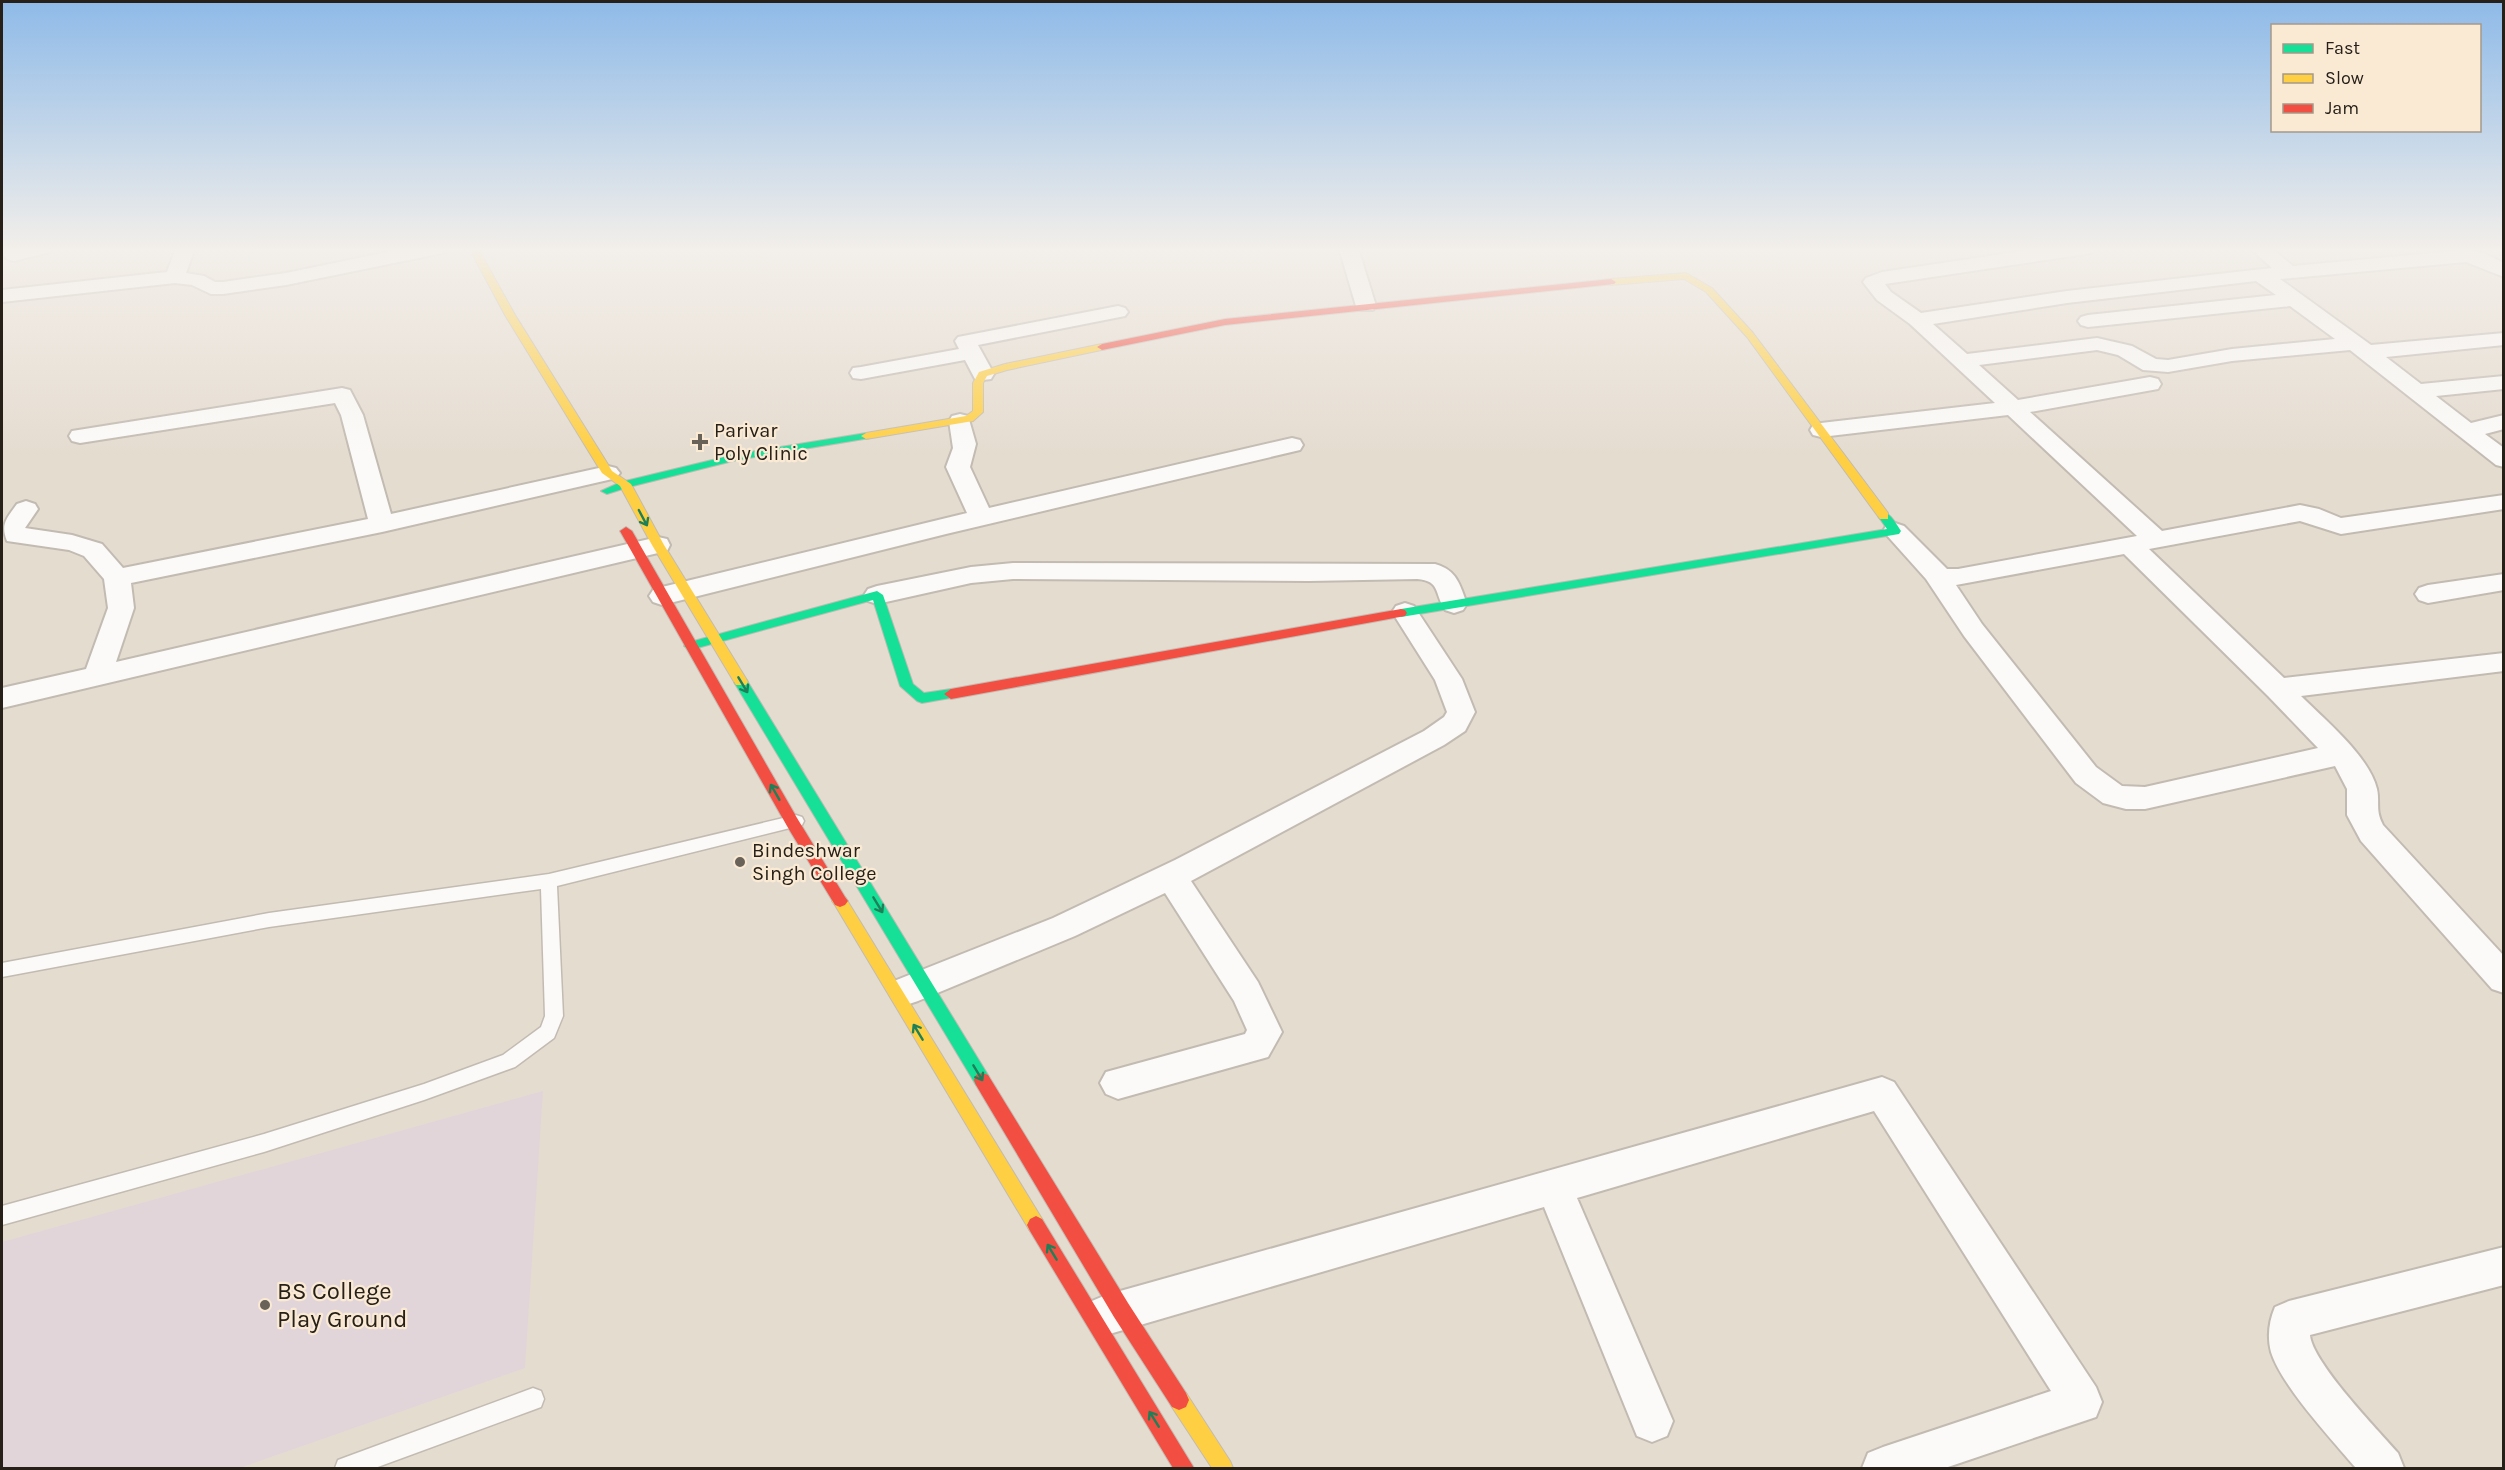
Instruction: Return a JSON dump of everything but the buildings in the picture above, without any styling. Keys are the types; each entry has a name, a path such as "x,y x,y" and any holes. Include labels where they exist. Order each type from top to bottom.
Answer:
{"street":[{"path":"511,317 613,487 646,548 662,596 690,646 895,995 1107,1314 1223,1468"},
{"path":"983,374 965,340 1093,317"},
{"path":"117,577 382,524 613,487 748,455 969,419 978,412 980,405 978,383 983,374 1005,367 1225,322 1273,317"},
{"path":"1733,317 1821,430 1895,531 1935,573 1973,630 2072,758 2097,785 2113,795 2126,798 2156,796 2341,754"},
{"path":"1912,317 2013,408 2341,754 2358,777 2362,789 2362,815 2372,833 2504,979"},
{"path":"1917,320 1939,317"},
{"path":"2088,321 2129,317"},
{"path":"2319,317 2504,460"},
{"path":"1963,361 2097,344 2125,351 2151,365 2168,366 2232,355 2504,339"},
{"path":"861,373 971,353"},
{"path":"2417,391 2504,382"},
{"path":"1821,430 2013,408 2150,384"},
{"path":"80,436 342,395 352,415 369,484 382,524"},
{"path":"960,421 965,442 964,453 958,460 958,467 981,518"},
{"path":"2467,430 2504,422"},
{"path":"662,596 1292,445"},
{"path":"1935,573 1944,577 1958,577 2300,513 2312,514 2341,526 2504,502"},
{"path":"26,509 12,529 16,535 72,543 93,550 117,577 122,608 98,674"},
{"path":"621,521 687,590 924,983 1107,1314 1184,1468"},
{"path":"877,595 907,686 922,698 1405,612 1895,531"},
{"path":"2,698 646,548"},
{"path":"690,646 877,595 971,575 1002,572 1435,572 1446,580 1454,604"},
{"path":"2428,594 2504,582"},
{"path":"895,995 1064,927 1171,876 1434,738 1455,724 1461,712 1448,679 1405,612"},
{"path":"2278,689 2504,662"},
{"path":"745,741 771,731"},
{"path":"1118,1083 1256,1046 1265,1032 1246,992 1171,876"},
{"path":"1107,1314 1882,1093 2081,1402 1883,1468"},
{"path":"1554,1187 1652,1421"},
{"path":"2383,1468 2317,1389 2291,1351 2289,1321 2504,1266"}],"lane":[{"path":"2,970 268,920 549,881 822,814"},
{"path":"2,1216 264,1143 424,1092 509,1061 548,1032 554,1016 549,881"},
{"path":"346,1468 533,1399"}],"shaded area":[{"name":"BS College Play Ground","path":"543,1091 525,1368 240,1468 2,1468 2,1242"}],"traffic: fast":[{"path":"607,491 625,484 737,457 866,436"},
{"path":"1401,613 1895,531 1884,516"},
{"path":"690,646 877,595 907,686 922,698 951,694"},
{"path":"741,682 982,1080"}],"traffic: slow":[{"path":"511,317 608,473 625,484 658,545 741,682"},
{"path":"1733,317 1750,335 1884,516"},
{"path":"866,436 969,419 978,412 978,383 983,374 1005,367 1102,347"},
{"path":"840,901 1036,1225"},
{"path":"1179,1400 1223,1468"}],"traffic: jam":[{"path":"1102,347 1225,322 1277,317"},
{"path":"626,531 792,822 840,901"},
{"path":"951,694 1401,613"},
{"path":"982,1080 1121,1310 1179,1400"},
{"path":"1036,1225 1184,1468"}],"place":[{"name":"Parivar Poly Clinic","path":"700,442"},
{"name":"Bindeshwar Singh College","path":"740,862"},
{"name":"BS College Play Ground","path":"265,1305"}]}
